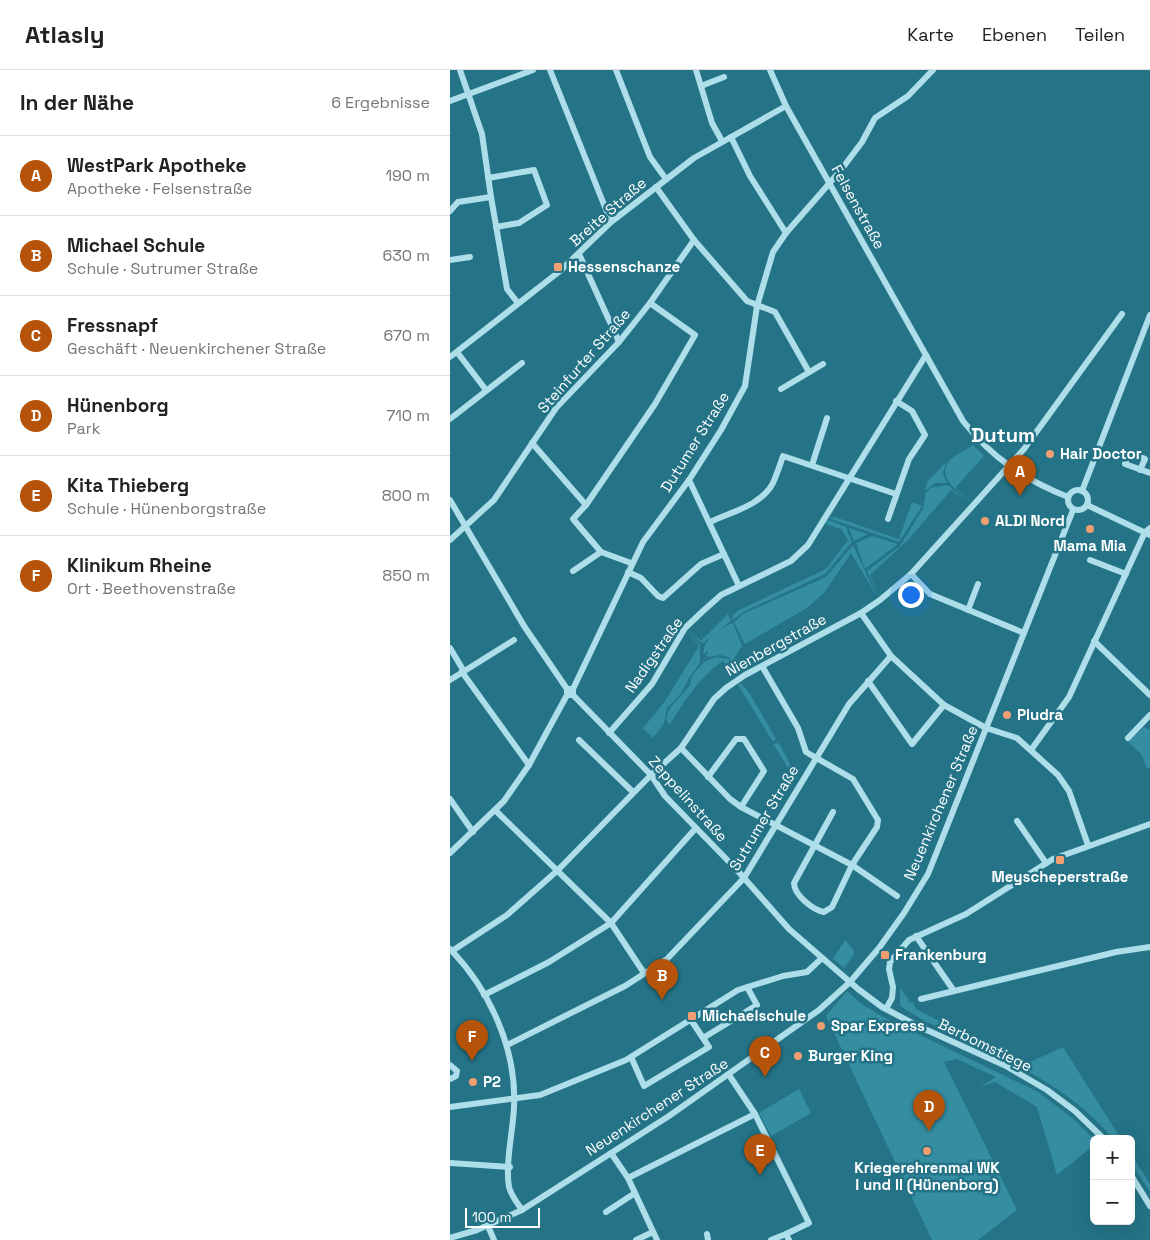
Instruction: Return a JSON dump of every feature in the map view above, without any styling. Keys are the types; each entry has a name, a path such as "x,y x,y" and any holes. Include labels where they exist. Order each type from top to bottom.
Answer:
{"street":[{"path":"460,70 482,134 507,289 518,303"},
{"path":"450,101 533,70"},
{"path":"550,70 611,222"},
{"path":"616,70 650,157 666,179"},
{"path":"696,70 712,123 722,141"},
{"name":"Felsenstraße","path":"770,70 786,106 963,422 977,440 1008,467 1036,484 1068,497"},
{"name":"Dutumer Straße","path":"450,853 504,801 529,764 570,692 631,563 643,542 689,480 721,430 745,386 757,306 773,252 786,233 862,142 875,118 908,96 933,70"},
{"path":"701,86 724,77"},
{"name":"Breite Straße","path":"450,357 579,254 611,222 694,158 786,106"},
{"path":"731,137 750,176 786,233"},
{"path":"488,178 534,170 547,205 519,223 496,227"},
{"path":"656,187 694,240 747,301 775,312 809,372"},
{"path":"450,211 458,202 491,197"},
{"name":"Steinfurter Straße","path":"450,540 494,500 556,408 619,342 650,303 694,240"},
{"path":"579,254 619,342"},
{"path":"450,260 470,257"},
{"path":"631,563 601,552 573,519 586,505 655,404 695,335 650,303"},
{"name":"Nienbergstraße","path":"451,950 507,915 558,870 633,792 681,748 714,699 745,675 861,613 911,574 1008,467 1122,314"},
{"path":"1082,491 1150,315"},
{"path":"457,352 486,390"},
{"name":"Nadigstraße","path":"609,733 652,684 685,628 720,595 800,555 824,521 926,355"},
{"path":"450,419 522,363"},
{"path":"781,389 823,364"},
{"path":"888,519 909,459 925,435 912,412 896,401"},
{"path":"812,465 827,418"},
{"path":"532,443 586,505"},
{"path":"710,522 755,502 765,495 773,483 783,456 896,494"},
{"path":"1140,470 1150,473"},
{"path":"689,480 739,586"},
{"path":"1082,491 1074,491 1068,497 1068,504 1073,510 1081,510 1087,505"},
{"path":"1082,491 1087,497 1087,505"},
{"name":"Zeppelinstraße","path":"450,500 524,626 570,692 651,775 665,796 744,878 789,929 850,982"},
{"path":"1031,750 1069,697 1126,574 1148,532 1087,505"},
{"name":"Neuenkirchener Straße","path":"450,1238 488,1226 522,1210 612,1153 729,1075 815,1013 850,982 884,941 922,885 938,851 1073,510"},
{"path":"573,571 601,552"},
{"path":"628,572 641,578 658,596 663,598 701,564 724,554"},
{"path":"1090,560 1126,574"},
{"path":"911,574 930,594 1024,633"},
{"path":"968,610 978,584"},
{"path":"861,613 891,656 944,705 986,728 1017,738 1058,775 1069,791 1088,846"},
{"path":"450,680 514,640"},
{"path":"1094,641 1150,695"},
{"path":"450,648 462,668 462,672 529,764"},
{"name":"Sutrumer Straße","path":"507,1044 625,986 667,959 744,878 814,758 849,704 891,656"},
{"path":"762,666 798,728 802,745 814,758 853,779 877,816 878,827 852,865 832,907 824,912 818,910 794,888 794,883 833,812"},
{"path":"868,681 912,744 944,705"},
{"path":"1128,738 1149,720"},
{"path":"708,777 714,773 736,739 744,738 764,771 741,807"},
{"path":"578,740 633,792"},
{"path":"681,748 708,777 741,807 775,827 852,865 897,896"},
{"path":"450,799 473,832"},
{"path":"495,810 611,923 644,973"},
{"path":"1017,821 1046,863"},
{"path":"886,1009 892,998 894,987 889,969 890,962 905,943 916,936 966,914 1046,863 1150,824"},
{"path":"484,995 549,962 611,923 695,829"},
{"path":"916,936 954,991"},
{"path":"921,999 1116,952 1150,947"},
{"path":"451,950 484,995 507,1044 514,1100 509,1186 522,1210"},
{"path":"450,1107 514,1100 540,1095 631,1057 738,990 783,976 806,972 822,958"},
{"name":"Berbomstiege","path":"850,982 886,1009 1006,1066 1046,1090 1075,1112 1100,1135"},
{"path":"703,1038 757,1005 747,987"},
{"path":"631,1057 644,1086 709,1047 691,1020"},
{"path":"450,1065 455,1067 457,1071 456,1076 450,1079"},
{"path":"729,1075 755,1114 809,1223 787,1237 771,1240"},
{"path":"628,1178 755,1114"},
{"path":"612,1153 628,1178 657,1240"},
{"path":"450,1163 510,1167"},
{"path":"1134,1180 1150,1206"},
{"path":"606,1212 635,1193"},
{"path":"488,1226 494,1240"},
{"path":"636,1240 653,1232"}],"shaded area":[{"path":"973,445 984,456 955,488 970,501 950,484 945,472 950,460"},
{"path":"946,462 943,473 947,483 935,483 925,491 927,482"},
{"path":"948,485 966,502 951,490 909,539 870,575 878,596 867,571 900,546 923,509 926,493 930,488"},
{"path":"912,502 922,506 899,542 828,518 835,517 899,539"},
{"path":"828,520 846,527 852,542 825,574 745,611 733,620 732,616 739,610 826,569 848,540 841,529 825,524"},
{"path":"849,528 868,534 854,541"},
{"path":"872,536 898,544 865,569 856,543"},
{"path":"852,546 877,597 851,553 824,593 807,608 745,644 734,622 743,614 826,577"},
{"path":"728,614 731,621 703,643 687,628 701,641"},
{"path":"733,623 742,646 734,658 742,672 739,674 728,657 720,655 708,657 705,655 708,654 707,651 704,654 706,644 713,635"},
{"path":"687,631 700,645 700,663 680,695 667,708 664,723 653,738 643,728 665,701 699,646"},
{"path":"716,657 728,659 737,675 735,677 723,661 714,667 680,708 669,726 666,718 670,708 690,685 692,676 704,662"},
{"path":"741,683 750,694 776,739 773,742 738,685"},
{"path":"1144,727 1150,730 1150,767 1147,769 1142,755 1128,742"},
{"path":"778,743 798,779 795,779 773,744"},
{"path":"845,940 853,949 854,954 844,968 833,959"},
{"path":"900,988 909,1000 908,1003 913,1002 916,1009 959,1031 958,1036 923,1020 900,1006"},
{"path":"847,991 863,1005 885,1018 1038,1092 1071,1117 1090,1135 1090,1148 1057,1175 1037,1107 995,1082 980,1087 996,1077 957,1059 944,1062 1017,1210 978,1240 932,1240 826,1016"},
{"path":"974,1039 1030,1062 1063,1047 1118,1135 1109,1135 1082,1108 1047,1083 970,1042"},
{"path":"799,1089 811,1113 771,1136 759,1113"},
{"path":"1135,1160 1150,1184 1150,1192 1135,1169"}],"place":[{"name":"Hessenschanze","path":"558,267"},
{"name":"Hair Doctor","path":"1050,454"},
{"name":"WestPark Apotheke","path":"1020,496"},
{"name":"ALDI Nord","path":"985,521"},
{"name":"Mama Mia","path":"1090,529"},
{"name":"Pludra","path":"1007,715"},
{"name":"Meyscheperstraße","path":"1060,860"},
{"name":"Frankenburg","path":"885,955"},
{"name":"Michael Schule","path":"662,1000"},
{"name":"Michaelschule","path":"692,1016"},
{"name":"Spar Express","path":"821,1026"},
{"name":"Burger King","path":"798,1056"},
{"name":"Klinikum Rheine","path":"472,1061"},
{"name":"Fressnapf","path":"765,1077"},
{"name":"P2","path":"473,1082"},
{"name":"Hünenborg","path":"929,1131"},
{"name":"Kriegerehrenmal WK I und II (Hünenborg)","path":"927,1151"},
{"name":"Kita Thieberg","path":"760,1175"}],"district":[{"name":"Dutum","path":"1003,435"}]}
